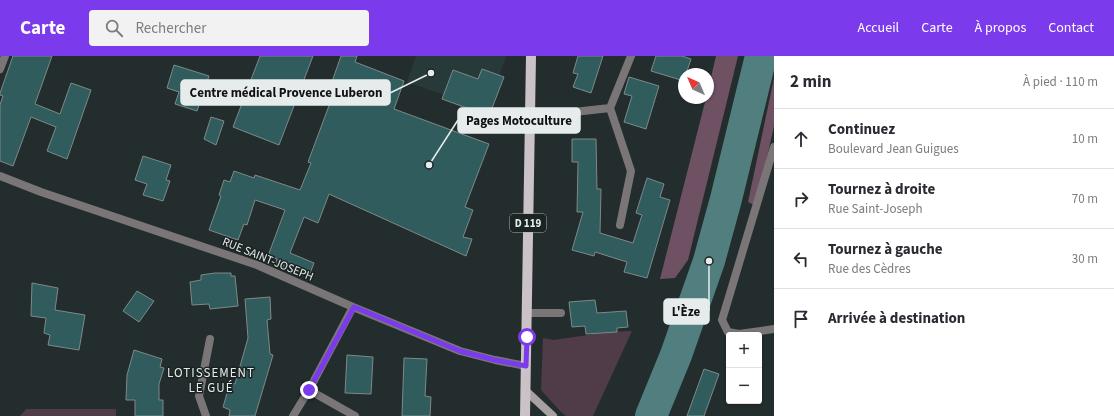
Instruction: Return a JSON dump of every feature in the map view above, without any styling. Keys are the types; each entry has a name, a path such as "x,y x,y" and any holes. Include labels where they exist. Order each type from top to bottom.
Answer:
{"main road":[{"name":"D 119","path":"525,416 531,56"}],"street":[{"path":"0,69 5,56"},
{"path":"620,225 631,171 610,108 631,56"},
{"path":"529,117 610,108"},
{"path":"774,147 722,320 728,332 739,334 774,329"},
{"name":"RUE SAINT-JOSEPH","path":"0,176 41,192 257,265 460,351 526,366"},
{"path":"293,416 309,390 354,307"},
{"path":"527,313 561,313"},
{"path":"206,416 199,396 210,339"},
{"path":"309,390 355,416"},
{"path":"526,390 554,416"}],"shaded area":[{"path":"416,56 506,56 499,76 478,79 453,71 444,95 407,82"},
{"path":"716,56 738,56 688,260 675,278 660,279 704,104 714,104 713,68"},
{"path":"774,78 774,126 756,206 748,202"},
{"path":"632,331 593,416 566,416 541,390 543,338 554,340 608,332"},
{"path":"26,409 116,409 116,416 20,416"}],"building":[{"path":"13,56 52,56 35,104 60,114 71,83 91,90 67,159 47,151 56,127 31,117 13,166 0,161 0,105 3,96 0,95 0,93"},
{"path":"260,56 313,56 279,145 233,127"},
{"path":"341,56 357,56 355,62 404,81 394,109 489,144 465,207 473,210 463,237 472,239 466,256 329,194 318,223 304,217 290,253 314,263 309,276 275,264 277,259 268,256 285,210 255,200 247,225 244,224 238,240 209,230 221,196 219,195 224,180 230,182 234,171 254,178 255,175 300,190 311,163 308,162 333,95 328,93"},
{"path":"578,56 603,56 591,93 573,87 578,74 573,73"},
{"path":"656,56 682,56 691,59 688,68 678,68 678,79 651,71"},
{"path":"174,65 209,76 197,111 175,104 179,92 167,88"},
{"path":"482,69 504,77 489,116 442,99 453,70 478,79"},
{"path":"629,77 659,86 646,129 624,122 632,96 624,94"},
{"path":"211,117 224,121 216,145 204,139"},
{"path":"572,139 596,139 597,189 601,189 600,233 633,243 642,215 636,213 647,178 664,184 660,197 670,200 647,278 624,272 627,262 595,252 594,256 572,250 583,212 577,212 578,162 572,162"},
{"path":"143,156 171,165 166,180 170,181 163,201 143,195 147,184 135,180"},
{"path":"231,273 231,276 235,276 238,306 210,309 209,304 192,305 190,282 201,280 201,275"},
{"path":"32,283 58,288 55,310 85,315 79,350 48,345 50,335 44,333 46,318 31,316"},
{"path":"137,291 154,301 139,322 123,311"},
{"path":"270,297 271,319 267,320 270,354 273,355 255,416 229,416 230,410 223,407 230,383 235,384 248,338 245,299"},
{"path":"595,300 597,313 626,311 628,327 617,328 617,332 586,334 585,326 572,327 569,302"},
{"path":"134,350 162,359 160,367 164,368 159,384 159,400 163,400 163,416 135,416 135,400 126,400 127,375"},
{"path":"347,355 373,357 371,394 345,393"},
{"path":"404,358 427,359 425,396 431,397 430,416 402,416"},
{"path":"704,369 719,374 704,416 687,416"}],"waterway":[{"path":"651,416 676,355 709,261 726,199 761,56"}],"place":[{"name":"Centre médical Provence Luberon","path":"431,73"},
{"name":"Pages Motoculture","path":"429,165"},
{"name":"L'Èze","path":"709,261"}],"district":[{"name":"LOTISSEMENT LE GUÉ","path":"211,380"}],"route":[{"path":"309,390 354,307 460,351 526,366 527,337"}]}
